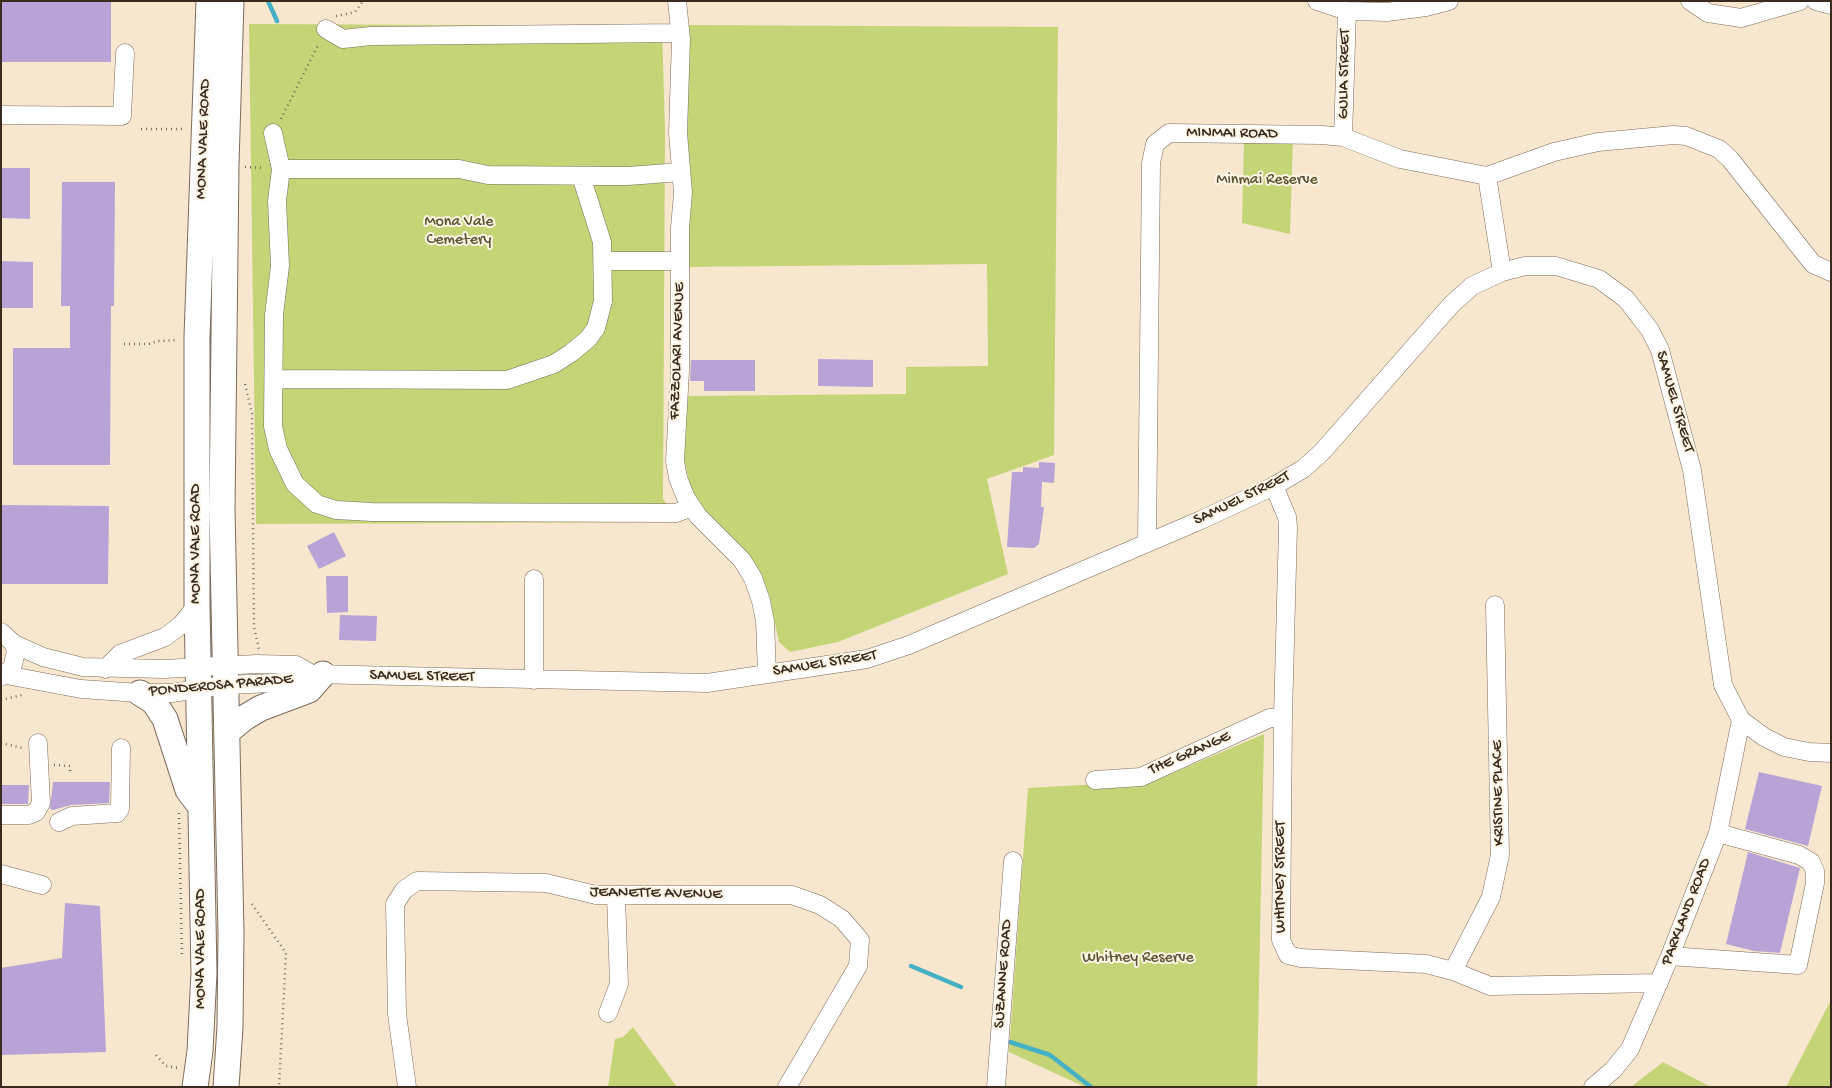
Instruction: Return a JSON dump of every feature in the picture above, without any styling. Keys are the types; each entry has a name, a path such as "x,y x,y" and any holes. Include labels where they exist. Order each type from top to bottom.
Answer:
{"highway":[{"name":"MONA VALE ROAD","path":"190,1078 200,1052 204,973 190,808 199,678 197,605 197,337 210,1"},
{"name":"MONA VALE ROAD","path":"226,1087 230,1027 231,942 222,508 226,164 232,1"},
{"path":"227,732 244,718 261,708 309,690 317,674"},
{"path":"140,692 154,702 165,719 188,790 190,808"}],"street":[{"name":"FAZZOLARI AVENUE","path":"677,1 680,33 678,133 681,172 680,371 675,461 678,478 692,508 742,560 753,578 761,601 765,622 767,674"},
{"path":"1317,1 1346,11 1386,12 1426,7 1449,1"},
{"path":"1690,1 1708,13 1742,18 1800,1"},
{"path":"1816,1 1831,5"},
{"name":"GULIA STREET","path":"1344,137 1346,11"},
{"path":"326,29 343,39 371,36 680,33"},
{"path":"1,114 122,116 125,53"},
{"name":"MINMAI ROAD","path":"1147,542 1151,163 1155,144 1169,133 1344,137 1400,159 1488,176"},
{"path":"273,134 281,169 277,201 280,266 274,315 275,379 272,404 273,426 278,449 295,484 317,504 336,510 381,512 676,513 692,508"},
{"path":"1502,272 1488,176 1554,152 1598,142 1674,135 1686,136 1719,149 1730,158 1813,264 1831,272"},
{"path":"281,169 459,169 488,175 581,176 628,176 681,172"},
{"path":"275,379 507,380 554,364 571,353 588,340 596,328 603,301 604,260 602,242 581,176"},
{"path":"604,260 680,261"},
{"name":"SAMUEL STREET","path":"317,674 707,683 858,661 888,654 1200,520 1274,486 1303,468 1322,452 1464,292 1472,286 1502,272 1525,266 1556,266 1599,279 1626,299 1657,343 1666,368 1692,470 1723,685 1741,720 1764,737 1784,747 1809,752 1831,753"},
{"name":"WHITNEY STREET","path":"1274,486 1287,517 1288,527 1283,717 1281,940 1288,955 1301,958 1426,964 1453,971 1490,986 1659,983"},
{"path":"534,579 534,680"},
{"path":"105,668 120,654 165,637 181,624 197,605"},
{"name":"KRISTINE PLACE","path":"1453,971 1491,897 1500,855 1495,605"},
{"path":"4,676 16,661 7,638"},
{"name":"PONDEROSA PARADE","path":"7,638 63,663 105,668 199,678 225,675 296,682 317,674"},
{"name":"PONDEROSA PARADE","path":"4,676 81,688 172,693 199,678"},
{"name":"THE GRANGE","path":"1095,780 1141,777 1270,718 1283,717"},
{"name":"PARKLAND ROAD","path":"1594,1087 1614,1070 1630,1049 1670,956 1718,833 1741,720"},
{"path":"1,815 29,815 36,812 41,803 38,743"},
{"path":"60,822 72,816 118,813 120,809 120,748"},
{"path":"1670,956 1798,965 1816,883 1815,871 1811,862 1799,855 1718,833"},
{"name":"SUZANNE ROAD","path":"996,1087 1013,860"},
{"path":"1,874 42,886"},
{"name":"JEANETTE AVENUE","path":"407,1087 397,1014 395,904 404,890 417,881 546,883 596,896 792,895 820,905 842,919 860,940 858,966 787,1087"},
{"path":"608,1013 619,984 616,896"}],"path":[{"path":"273,134 326,29 335,16 355,12 363,1"},
{"path":"141,129 190,129"},
{"path":"242,167 281,169"},
{"path":"124,344 149,344 158,341 183,340"},
{"path":"243,377 252,414 255,638 260,647"},
{"path":"250,638 255,638"},
{"path":"1,700 22,695 31,696"},
{"path":"183,959 190,808"},
{"path":"252,904 286,953 279,1087"},
{"path":"156,1055 166,1066 190,1078"}],"green space":[{"name":"Mona Vale Cemetery","path":"249,24 662,26 665,131 663,499 681,522 256,524"},
{"path":"686,25 1058,27 1054,455 987,479 1008,574 838,642 790,652 779,642 769,594 753,564 692,496 684,458 686,396 906,394 906,367 988,366 987,264 684,267"},
{"name":"Minmai Reserve","path":"1244,139 1293,139 1290,234 1242,223"},
{"name":"Whitney Reserve","path":"1264,734 1257,1087 1085,1087 1009,1052 1028,788 1154,781"},
{"path":"1831,1000 1831,1087 1786,1087"},
{"path":"633,1027 677,1087 608,1087 615,1039 623,1037"},
{"path":"1663,1062 1711,1087 1631,1087"}],"building":[{"path":"1,1 111,1 111,62 1,62"},
{"path":"1,168 30,168 30,219 1,218"},
{"path":"62,182 115,182 114,306 111,306 110,465 13,465 13,348 70,348 70,306 61,306"},
{"path":"1,261 33,262 33,308 1,308"},
{"path":"818,359 873,360 873,387 818,386"},
{"path":"691,360 755,360 755,391 704,391 704,381 690,381"},
{"path":"1039,462 1055,463 1054,483 1042,482 1041,507 1044,507 1039,544 1034,548 1007,547 1012,472 1023,472 1023,467 1039,468"},
{"path":"1,505 109,506 108,584 1,584"},
{"path":"334,532 346,556 319,569 307,546"},
{"path":"326,576 348,576 348,612 327,613"},
{"path":"340,615 377,616 376,641 339,640"},
{"path":"1759,772 1822,786 1808,846 1745,829"},
{"path":"53,782 110,782 109,803 71,805 53,810 50,809"},
{"path":"1,785 29,785 28,804 1,804"},
{"path":"1748,852 1800,868 1780,953 1754,951 1726,944"},
{"path":"65,903 100,906 106,1052 1,1055 1,968 62,958"}],"waterway":[{"path":"268,1 277,21"},
{"path":"911,966 961,987"},
{"path":"1010,1042 1050,1055 1091,1087"}]}
